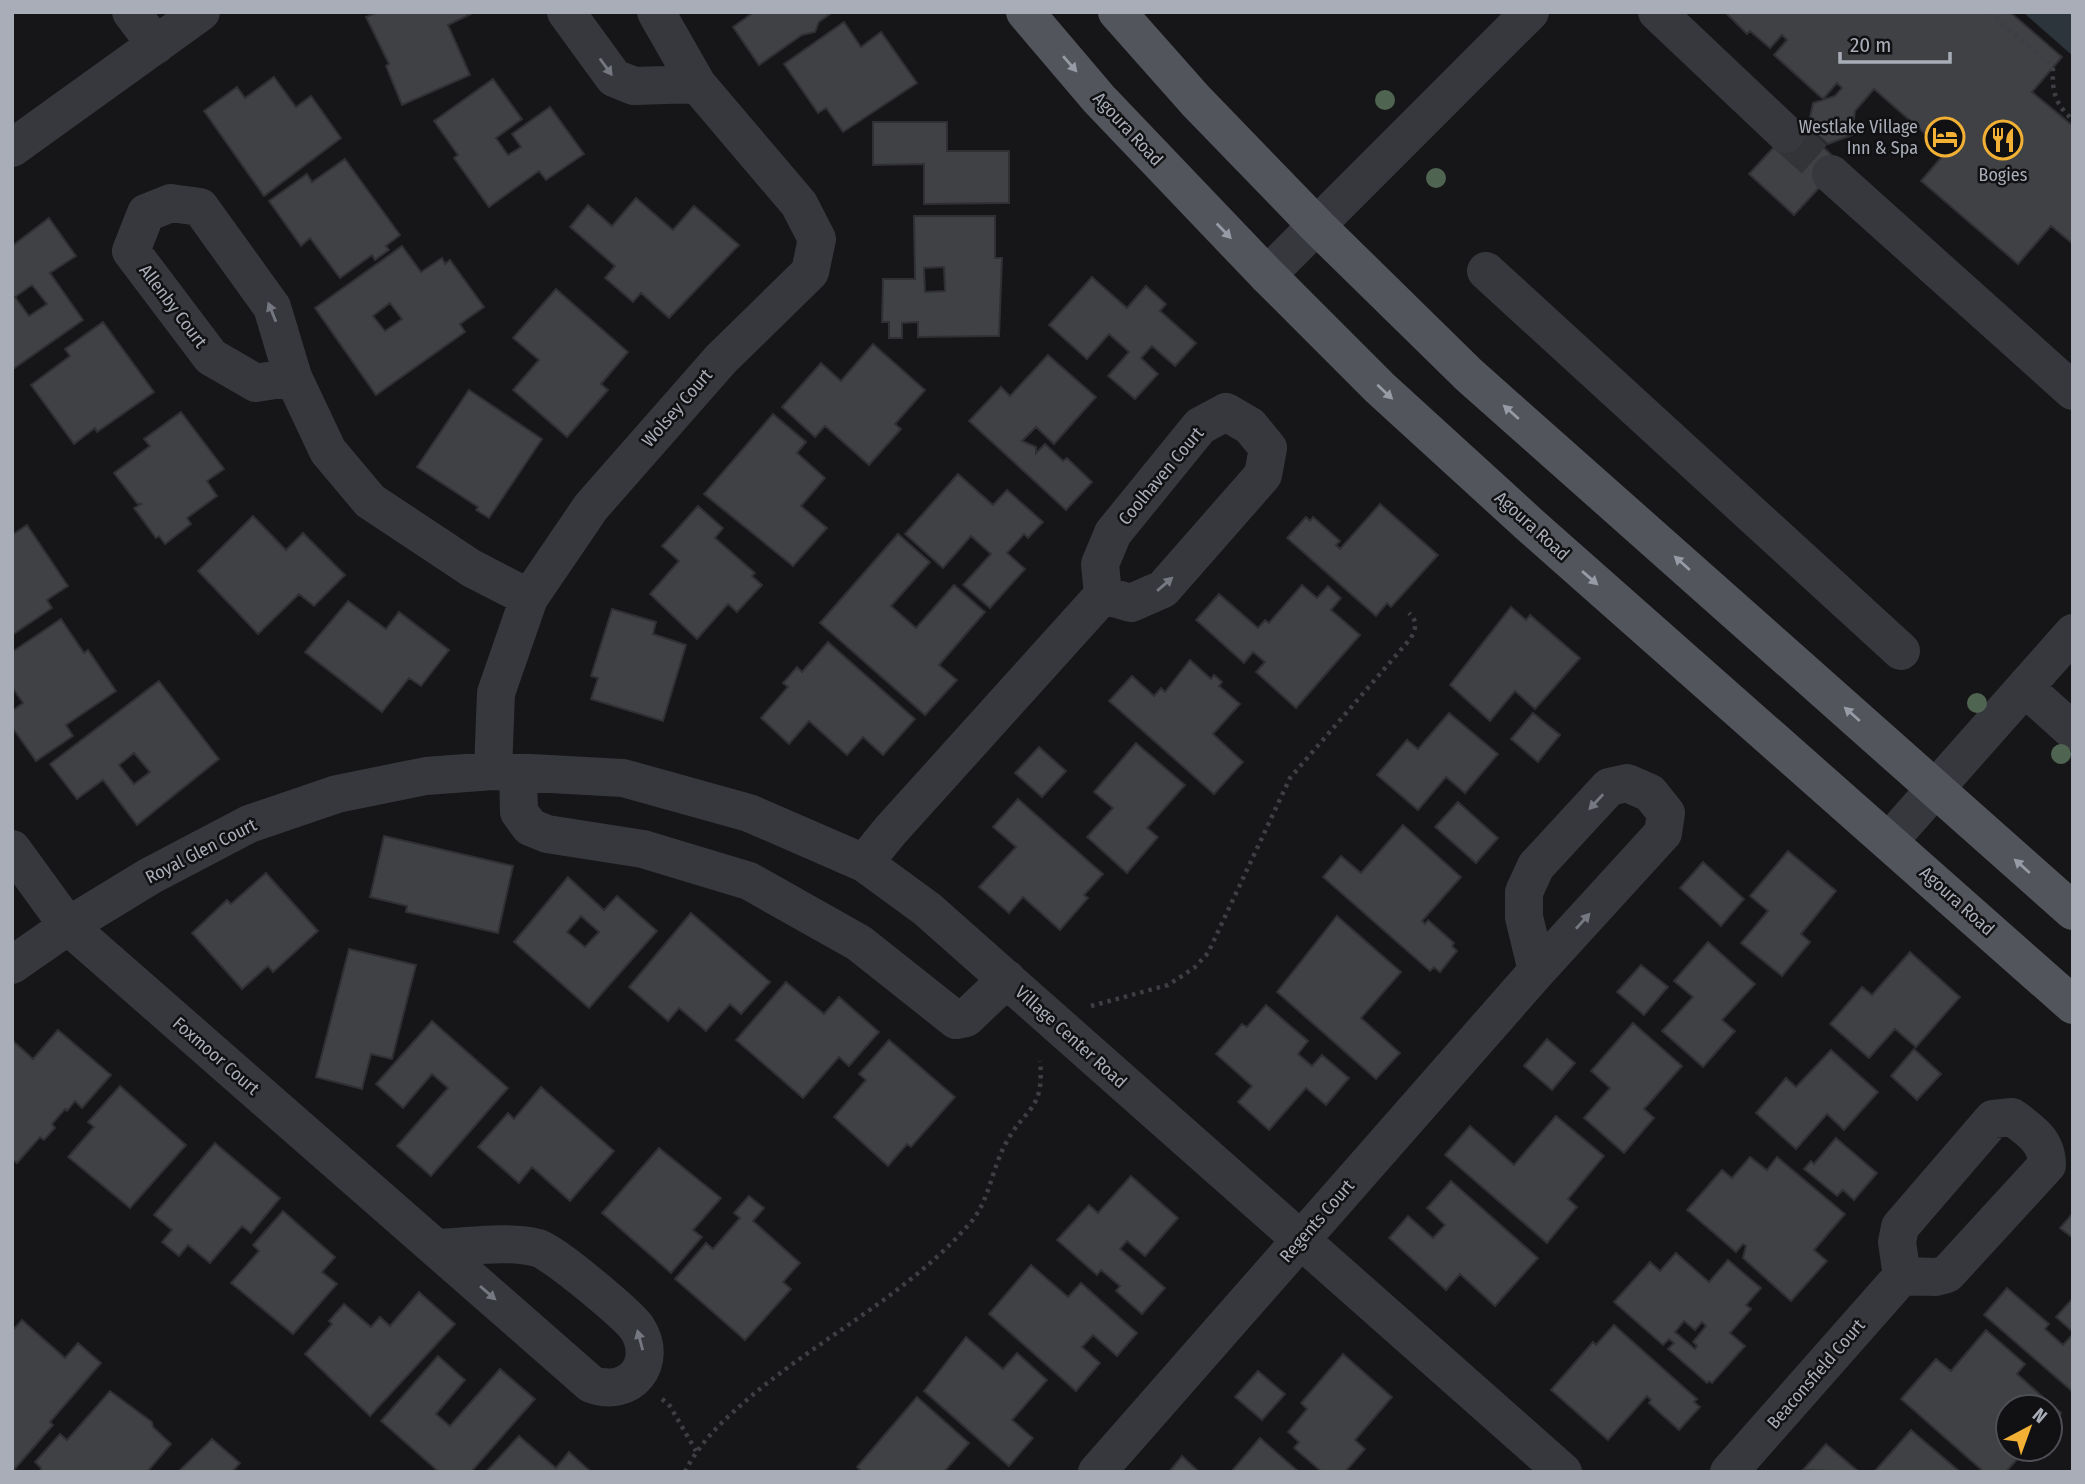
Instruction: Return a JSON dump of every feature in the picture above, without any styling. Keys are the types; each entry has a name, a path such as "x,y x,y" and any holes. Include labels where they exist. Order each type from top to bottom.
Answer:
{"main road":[{"name":"Agoura Road","path":"1025,12 1099,99 1267,275 1380,388 1531,526 2073,1005"},
{"path":"1117,12 1196,101 1317,226 1469,375 2073,911"}],"street":[{"path":"131,12 156,45"},
{"path":"12,148 201,12"},
{"path":"566,12 614,78 634,86 697,84"},
{"name":"Wolsey Court","path":"656,12 697,84 799,204 817,239 810,272 720,359 591,507 529,598 496,693 505,772 519,812 530,827 547,834 643,849 748,881 859,943 956,1020 966,1018 1007,979"},
{"path":"1267,275 1530,12"},
{"path":"1657,12 1786,134"},
{"path":"1831,174 2073,391"},
{"name":"Allenby Court","path":"293,377 256,383 211,357 131,251 146,213 171,203 200,207 272,307 293,377 328,451 370,501 471,568 529,598"},
{"path":"1486,271 1902,651"},
{"name":"Coolhaven Court","path":"1226,412 1250,426 1268,448 1263,475 1163,589 1131,603 1103,595 1100,564 1113,533 1200,426 1226,412"},
{"path":"864,863 1103,595"},
{"path":"1889,841 2025,688 2070,642"},
{"path":"2025,688 2073,731"},
{"name":"Village Center Road","path":"505,772 623,778 749,813 864,863 927,909 1563,1472"},
{"name":"Royal Glen Court","path":"12,965 68,926 150,876 248,824 337,794 426,776 505,772"},
{"name":"Regents Court","path":"1097,1472 1537,971 1663,833 1666,813 1650,793 1627,783 1609,788 1536,866 1524,892 1524,918 1537,971"},
{"name":"Foxmoor Court","path":"12,849 68,926 591,1384 608,1391 622,1388 636,1377"},
{"path":"436,1248 513,1246 540,1249 564,1263 637,1327 643,1343 643,1361 636,1377"},
{"name":"Beaconsfield Court","path":"1730,1472 1902,1276"}],"path":[{"path":"1989,12 2053,67 2052,91 2059,107 2073,120"},
{"path":"685,1472 696,1451 728,1416 783,1370 925,1269 973,1219 1006,1142 1037,1102 1042,1086 1040,1061 1064,1031 1093,1004 1168,985 1194,968 1208,953 1290,778 1411,638 1416,627 1415,619 1409,613"},
{"path":"636,1377 670,1406 696,1451"}],"shaded area":[{"path":"2023,12 2073,12 2073,56"}],"building":[{"path":"378,12 475,12 448,25 470,75 402,105 386,66 389,64 366,17"},
{"path":"754,12 833,12 819,22 815,32 802,35 759,65 733,27"},
{"name":"Bogies","path":"1725,12 2010,12 2062,57 2032,92 2073,126 2073,244 2051,226 2018,264 1921,181 1946,152 1874,89 1855,111 1852,135 1828,144 1808,127 1813,103 1835,96 1842,88 1837,83 1823,99 1774,55 1787,40 1782,35 1770,48 1750,31 1747,34"},
{"path":"844,22 861,47 881,32 917,83 843,132 826,108 818,113 784,64"},
{"path":"274,77 296,107 311,96 341,138 264,196 204,111 237,87 245,98"},
{"path":"493,79 522,119 496,138 508,155 521,147 512,134 550,107 584,154 546,180 539,171 489,207 454,158 458,155 434,121"},
{"path":"873,122 947,122 947,151 1009,151 1009,203 924,204 924,164 873,165"},
{"path":"1797,122 1841,164 1794,215 1749,174"},
{"path":"345,159 400,235 386,246 389,250 375,260 372,255 340,278 310,238 301,246 269,201 307,174 312,182"},
{"path":"636,198 673,230 694,206 739,245 669,318 641,293 633,302 605,278 615,266 570,227 588,205 612,226"},
{"path":"914,216 995,216 995,258 1002,258 999,336 918,337 918,322 902,323 902,338 889,338 889,322 882,322 883,279 915,279","holes":["944,267 945,291 925,292 924,268"]},
{"path":"49,218 76,256 50,273 83,320 13,369 12,246","holes":["32,285 47,304 29,316 15,297"]},
{"path":"402,246 421,272 442,258 445,264 450,260 484,307 460,324 465,332 376,395 315,308","holes":["390,303 402,319 385,331 373,316"]},
{"path":"1092,277 1127,308 1146,286 1166,304 1160,311 1196,343 1175,366 1152,346 1141,358 1158,374 1135,399 1108,376 1129,352 1109,334 1087,359 1049,325"},
{"path":"556,289 628,352 601,384 608,390 567,437 513,390 539,360 513,338"},
{"path":"103,322 154,392 97,432 95,428 74,444 31,385 70,356 65,349"},
{"path":"873,344 925,390 895,424 901,429 869,465 825,426 815,437 782,407 821,363 841,381"},
{"path":"1048,355 1096,397 1054,444 1036,427 1022,441 1036,447 1036,453 1045,444 1063,461 1067,458 1092,482 1066,510 969,421 1001,387 1010,396"},
{"path":"469,390 542,439 489,518 476,510 478,507 417,467"},
{"path":"181,412 224,469 207,481 217,496 187,518 191,524 165,544 159,536 156,538 134,508 141,504 137,503 114,473 150,446 144,439"},
{"path":"773,414 806,442 797,453 825,478 801,506 827,528 793,566 704,494"},
{"path":"958,474 993,505 1007,490 1043,522 1028,538 1024,534 1007,553 1025,569 990,608 963,585 991,554 971,536 943,568 905,534"},
{"path":"1380,504 1438,555 1391,607 1387,603 1376,616 1287,538 1306,517 1310,521 1313,517 1340,541 1336,545 1340,549"},
{"path":"698,506 723,528 715,538 755,573 752,576 762,585 737,612 728,604 697,639 650,594 679,561 662,546"},
{"path":"253,516 286,550 303,533 345,575 314,606 299,594 258,634 198,571"},
{"path":"27,525 68,586 47,600 52,608 12,635 12,535"},
{"path":"898,534 930,562 891,606 916,628 954,585 985,612 939,665 957,680 925,715 820,623"},
{"path":"1302,585 1317,598 1328,586 1341,598 1331,610 1360,635 1296,708 1256,672 1265,662 1253,652 1244,663 1196,620 1219,594 1258,628 1265,620 1269,623"},
{"path":"348,601 386,629 399,612 449,650 421,686 409,678 382,712 305,652"},
{"path":"1511,607 1526,620 1530,615 1580,658 1535,709 1515,691 1490,721 1450,685"},
{"path":"612,609 656,622 653,634 686,645 663,721 591,699 598,678 591,676"},
{"path":"61,619 84,653 88,650 116,691 66,725 73,736 36,761 12,727 12,711 23,703 12,687 12,652"},
{"path":"828,642 915,719 883,755 863,737 847,755 809,721 789,744 761,718 788,687 783,683 797,667 802,672"},
{"path":"1190,660 1211,679 1214,675 1222,682 1219,686 1240,704 1213,734 1243,762 1214,794 1109,701 1132,676 1154,696 1161,688 1165,692"},
{"path":"159,681 219,759 137,825 103,780 77,799 50,764","holes":["134,753 150,772 134,784 119,765"]},
{"path":"1449,713 1498,754 1465,793 1446,777 1418,810 1377,775 1407,740 1418,749"},
{"path":"1533,713 1560,735 1538,762 1511,739"},
{"path":"1136,743 1185,785 1147,828 1158,837 1127,873 1087,837 1113,808 1094,792"},
{"path":"1039,747 1066,771 1042,797 1015,773"},
{"path":"1018,799 1103,874 1084,895 1088,898 1060,930 1023,897 1009,913 979,887 1016,847 993,827"},
{"path":"1458,802 1498,838 1476,863 1435,827"},
{"path":"1403,825 1461,877 1422,921 1425,924 1428,920 1454,943 1452,946 1457,951 1440,972 1434,967 1430,971 1323,877 1341,856 1361,873"},
{"path":"384,836 513,866 498,933 406,912 407,906 370,897"},
{"path":"1788,851 1836,891 1801,934 1810,942 1782,976 1741,943 1768,911 1750,896"},
{"path":"1703,862 1744,899 1721,926 1680,888"},
{"path":"266,873 318,931 273,972 268,966 242,989 192,933 227,900 231,904"},
{"path":"568,877 604,910 617,896 657,931 589,1008 514,942","holes":["581,916 599,932 585,947 567,932"]},
{"path":"691,913 770,982 741,1014 730,1004 706,1031 679,1008 668,1021 629,987"},
{"path":"1337,916 1401,972 1361,1018 1400,1053 1376,1079 1277,992"},
{"path":"1708,942 1755,984 1722,1020 1735,1031 1703,1067 1662,1031 1693,997 1674,981"},
{"path":"349,949 416,965 392,1059 371,1054 362,1089 316,1077"},
{"path":"1910,952 1960,997 1916,1047 1895,1029 1869,1058 1830,1024 1862,987 1872,995"},
{"path":"1641,965 1668,987 1644,1015 1617,992"},
{"path":"786,982 824,1014 839,997 879,1032 849,1066 839,1057 803,1098 736,1040"},
{"path":"1266,1005 1308,1041 1298,1054 1312,1066 1322,1055 1349,1078 1326,1105 1306,1088 1269,1130 1238,1102 1252,1086 1216,1054 1242,1024 1247,1027"},
{"path":"432,1021 508,1088 431,1176 397,1146 448,1088 432,1074 403,1108 376,1084"},
{"path":"1633,1023 1682,1066 1644,1109 1654,1118 1624,1153 1584,1118 1610,1088 1591,1071"},
{"path":"58,1030 111,1075 82,1108 75,1101 67,1111 65,1109 52,1124 55,1128 44,1140 40,1137 17,1163 12,1159 12,1040 33,1059"},
{"path":"1547,1039 1575,1063 1552,1090 1524,1066"},
{"path":"889,1040 955,1097 911,1147 907,1144 888,1166 834,1117 866,1080 859,1074"},
{"path":"1914,1049 1941,1074 1917,1100 1891,1076"},
{"path":"1831,1050 1878,1092 1844,1130 1827,1114 1796,1149 1756,1113 1786,1078 1796,1087"},
{"path":"120,1086 186,1145 130,1208 68,1157 94,1127 88,1122"},
{"path":"541,1087 614,1151 570,1201 532,1167 519,1183 478,1147 508,1113 514,1119"},
{"path":"1556,1116 1604,1156 1568,1199 1577,1207 1547,1243 1445,1155 1470,1126 1514,1165"},
{"path":"1836,1138 1877,1173 1854,1200 1843,1190 1837,1196 1804,1169 1811,1161 1814,1164"},
{"path":"215,1143 280,1198 251,1233 242,1226 210,1263 188,1245 179,1256 162,1242 172,1230 154,1215"},
{"path":"659,1148 721,1198 693,1230 702,1237 671,1273 602,1213"},
{"path":"1750,1157 1767,1170 1777,1157 1845,1214 1814,1250 1827,1261 1791,1301 1743,1258 1746,1246 1743,1244 1736,1252 1687,1210 1722,1170 1732,1178"},
{"path":"1131,1176 1178,1218 1145,1256 1127,1241 1120,1249 1165,1288 1142,1314 1116,1291 1120,1286 1101,1270 1097,1275 1057,1240 1089,1205 1098,1213"},
{"path":"1451,1181 1538,1258 1495,1306 1460,1274 1446,1290 1389,1238 1408,1216 1433,1238 1445,1225 1427,1208"},
{"path":"749,1196 764,1208 753,1221 800,1263 783,1282 791,1289 745,1340 675,1279 706,1243 713,1249 740,1218 734,1213"},
{"path":"283,1211 335,1257 322,1272 337,1284 293,1334 231,1283 259,1251 253,1245"},
{"path":"2073,1213 2073,1238 2060,1228"},
{"path":"1676,1253 1709,1282 1728,1260 1761,1288 1746,1305 1751,1309 1730,1333 1745,1346 1712,1383 1707,1383 1668,1349 1674,1343 1669,1339 1663,1345 1614,1302 1650,1262 1660,1271","holes":["1684,1321 1695,1330 1702,1322 1706,1326 1693,1342 1697,1346 1695,1349 1675,1332"]},
{"path":"1031,1265 1068,1297 1081,1283 1137,1333 1117,1356 1093,1335 1082,1347 1100,1363 1076,1391 989,1314"},
{"path":"2007,1288 2049,1324 2045,1329 2063,1345 2073,1334 2073,1392 1984,1315"},
{"path":"419,1292 455,1324 370,1416 305,1354 332,1324 329,1321 344,1304 371,1327 380,1317 390,1326"},
{"path":"2073,1298 2073,1332 2056,1317"},
{"path":"22,1320 65,1358 78,1343 101,1363 50,1422 53,1425 12,1472 12,1331"},
{"path":"1614,1325 1697,1399 1694,1402 1700,1407 1679,1430 1649,1403 1651,1400 1647,1396 1608,1440 1551,1390 1593,1342 1596,1345"},
{"path":"1986,1330 2025,1364 2017,1374 2038,1393 1994,1393 1994,1463 2014,1463 2006,1472 1984,1472 1901,1399 1936,1359 1951,1371"},
{"path":"966,1337 1003,1369 1017,1353 1047,1380 1012,1420 1033,1438 1009,1466 924,1391"},
{"path":"1343,1354 1392,1397 1355,1440 1365,1449 1345,1472 1322,1472 1294,1448 1299,1442 1288,1432 1307,1409 1301,1403"},
{"path":"438,1356 465,1380 436,1414 450,1426 500,1369 535,1399 471,1472 439,1472 381,1421"},
{"path":"1258,1371 1285,1394 1262,1420 1235,1397"},
{"path":"110,1391 152,1422 153,1427 171,1444 147,1472 40,1472 41,1468 35,1462 60,1434 67,1440"},
{"path":"917,1397 969,1443 944,1472 862,1472 857,1467"},
{"path":"1911,1430 1959,1471 1959,1472 1874,1472"},
{"path":"519,1436 556,1468 569,1452 591,1472 486,1472"},
{"path":"1260,1438 1299,1472 1231,1472"},
{"path":"212,1439 240,1463 232,1472 178,1472"},
{"path":"1826,1444 1859,1472 1803,1470"},
{"path":"1182,1456 1199,1472 1169,1472"}],"tunnel":[{"path":"1786,134 1831,174"}],"place":[{"name":"Westlake Village Inn & Spa","path":"1945,137"},
{"name":"Bogies","path":"2003,140"}]}
